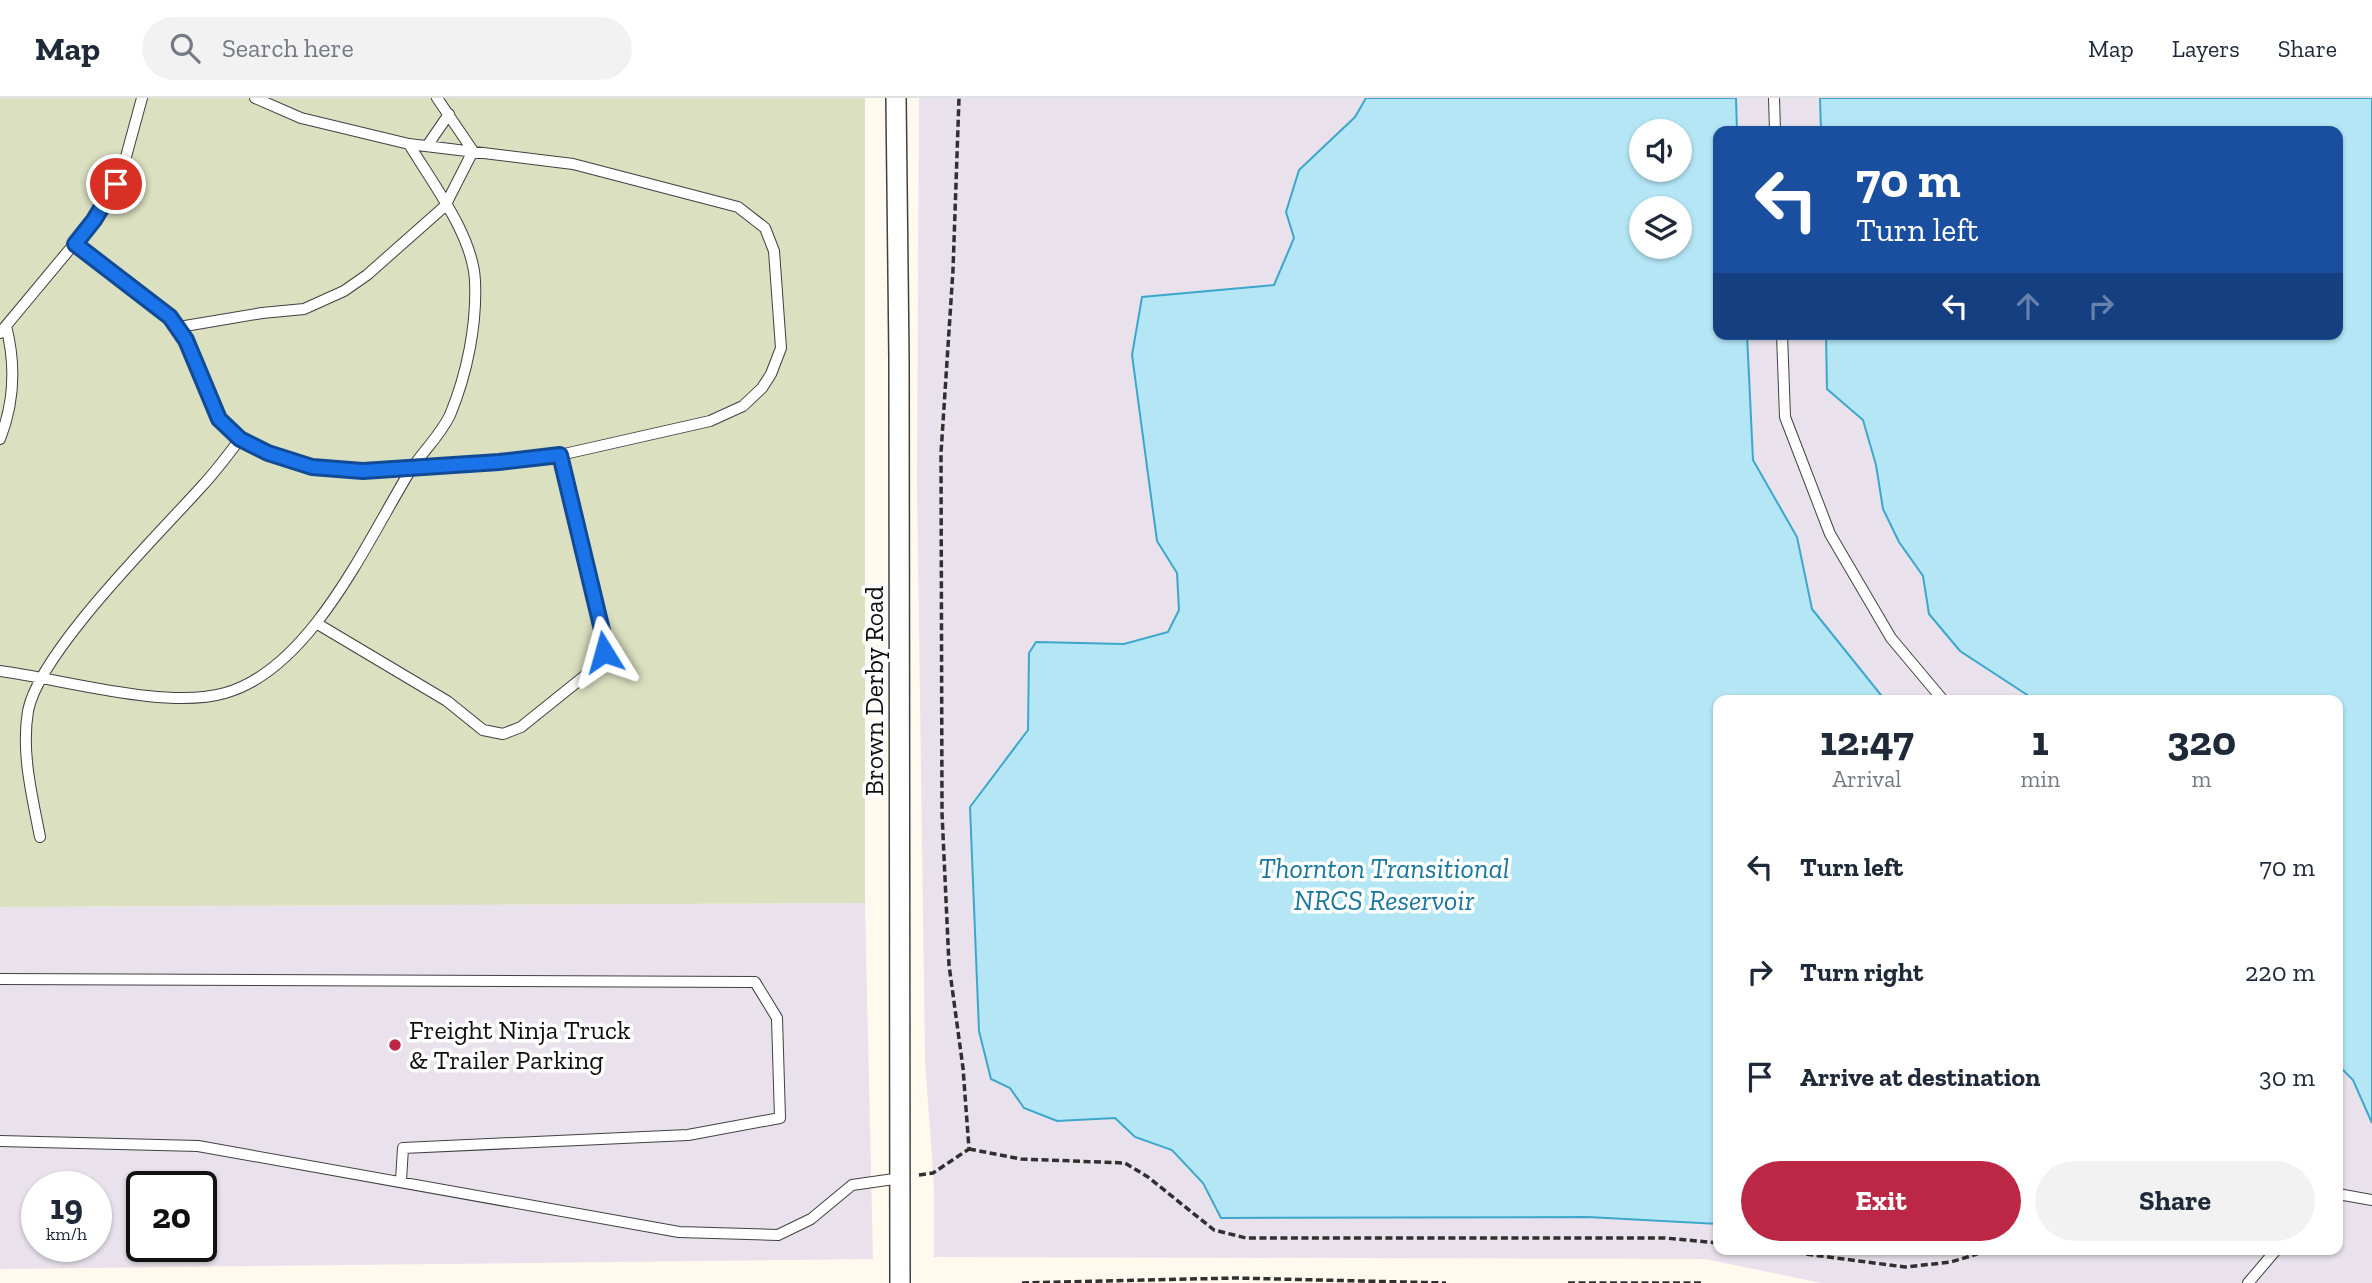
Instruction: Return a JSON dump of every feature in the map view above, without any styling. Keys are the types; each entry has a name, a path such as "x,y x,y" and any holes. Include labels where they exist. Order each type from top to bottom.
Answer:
{"street":[{"name":"Brown Derby Road","path":"896,98 900,1283"}],"lane":[{"path":"0,439 9,412 13,386 12,349 3,329 94,220 116,184 142,98"},
{"path":"75,244 159,306 179,327 219,419 240,439 268,453 312,467 363,471 560,455 710,421 754,397 771,374 781,348 774,251 770,238 758,220 738,207 573,164 409,144 301,118 255,98"},
{"path":"437,98 473,151"},
{"path":"1774,98 1775,126"},
{"path":"427,146 449,114"},
{"path":"0,671 151,695 187,698 217,695 254,681 290,653 316,623 375,535 413,467 442,432 461,382 473,322 475,298 472,262 460,227 409,144"},
{"path":"179,327 304,309 323,302 367,275 445,206 473,151"},
{"path":"1782,340 1785,417 1830,534 1891,638 1939,695"},
{"path":"40,837 27,767 25,736 29,708 42,676 90,612 206,483 240,439"},
{"path":"316,623 447,701 483,730 503,734 520,727 589,673 604,652 602,630 560,455"},
{"path":"0,979 755,982 777,1018 780,1118 688,1135 403,1148 401,1180"},
{"path":"0,1141 198,1146 401,1180 679,1232 778,1235 811,1219 852,1185 901,1178"},
{"path":"2343,1195 2372,1200"},
{"path":"2248,1283 2272,1255"}],"path":[{"path":"958,98 953,270 941,453 942,813 949,965 963,1068 969,1149"},
{"path":"901,1178 933,1173 969,1149 1021,1159 1125,1163 1148,1177 1214,1230 1246,1238 1665,1238 1713,1243"},
{"path":"1813,1255 1905,1267 1951,1262 1974,1255"},
{"path":"1022,1283 1234,1278 1446,1283"},
{"path":"1568,1283 1703,1283"}],"shaded area":[{"path":"919,98 2372,98 2372,1283 1822,1283 1705,1259 934,1257 934,1186 925,1061 917,484"},
{"name":"Freight Ninja Truck & Trailer Parking","path":"865,903 873,1259 0,1269 0,907"}],"green space":[{"path":"0,98 865,98 865,903 0,907"}],"water":[{"name":"Thornton Transitional NRCS Reservoir","path":"1366,98 1736,98 1737,126 1713,126 1713,340 1747,340 1753,460 1797,537 1812,609 1881,695 1713,695 1713,1224 1588,1217 1221,1218 1203,1183 1172,1150 1135,1137 1115,1118 1057,1121 1024,1108 1010,1088 991,1079 979,1031 970,807 1028,730 1029,653 1036,642 1124,644 1168,632 1179,610 1177,573 1157,541 1132,355 1142,297 1274,285 1294,238 1286,212 1299,170 1355,117"},
{"path":"1820,98 2372,98 2372,1123 2353,1080 2343,1070 2343,695 2027,695 1960,651 1929,614 1923,576 1899,542 1883,509 1876,465 1863,420 1827,389 1826,340 2343,340 2343,126 1821,126"}],"place":[{"name":"Freight Ninja Truck & Trailer Parking","path":"395,1045"}],"route":[{"path":"116,184 94,220 75,244 159,306 179,327 219,419 240,439 292,462 334,470 363,471 499,462 560,455 602,630 604,652"}]}
